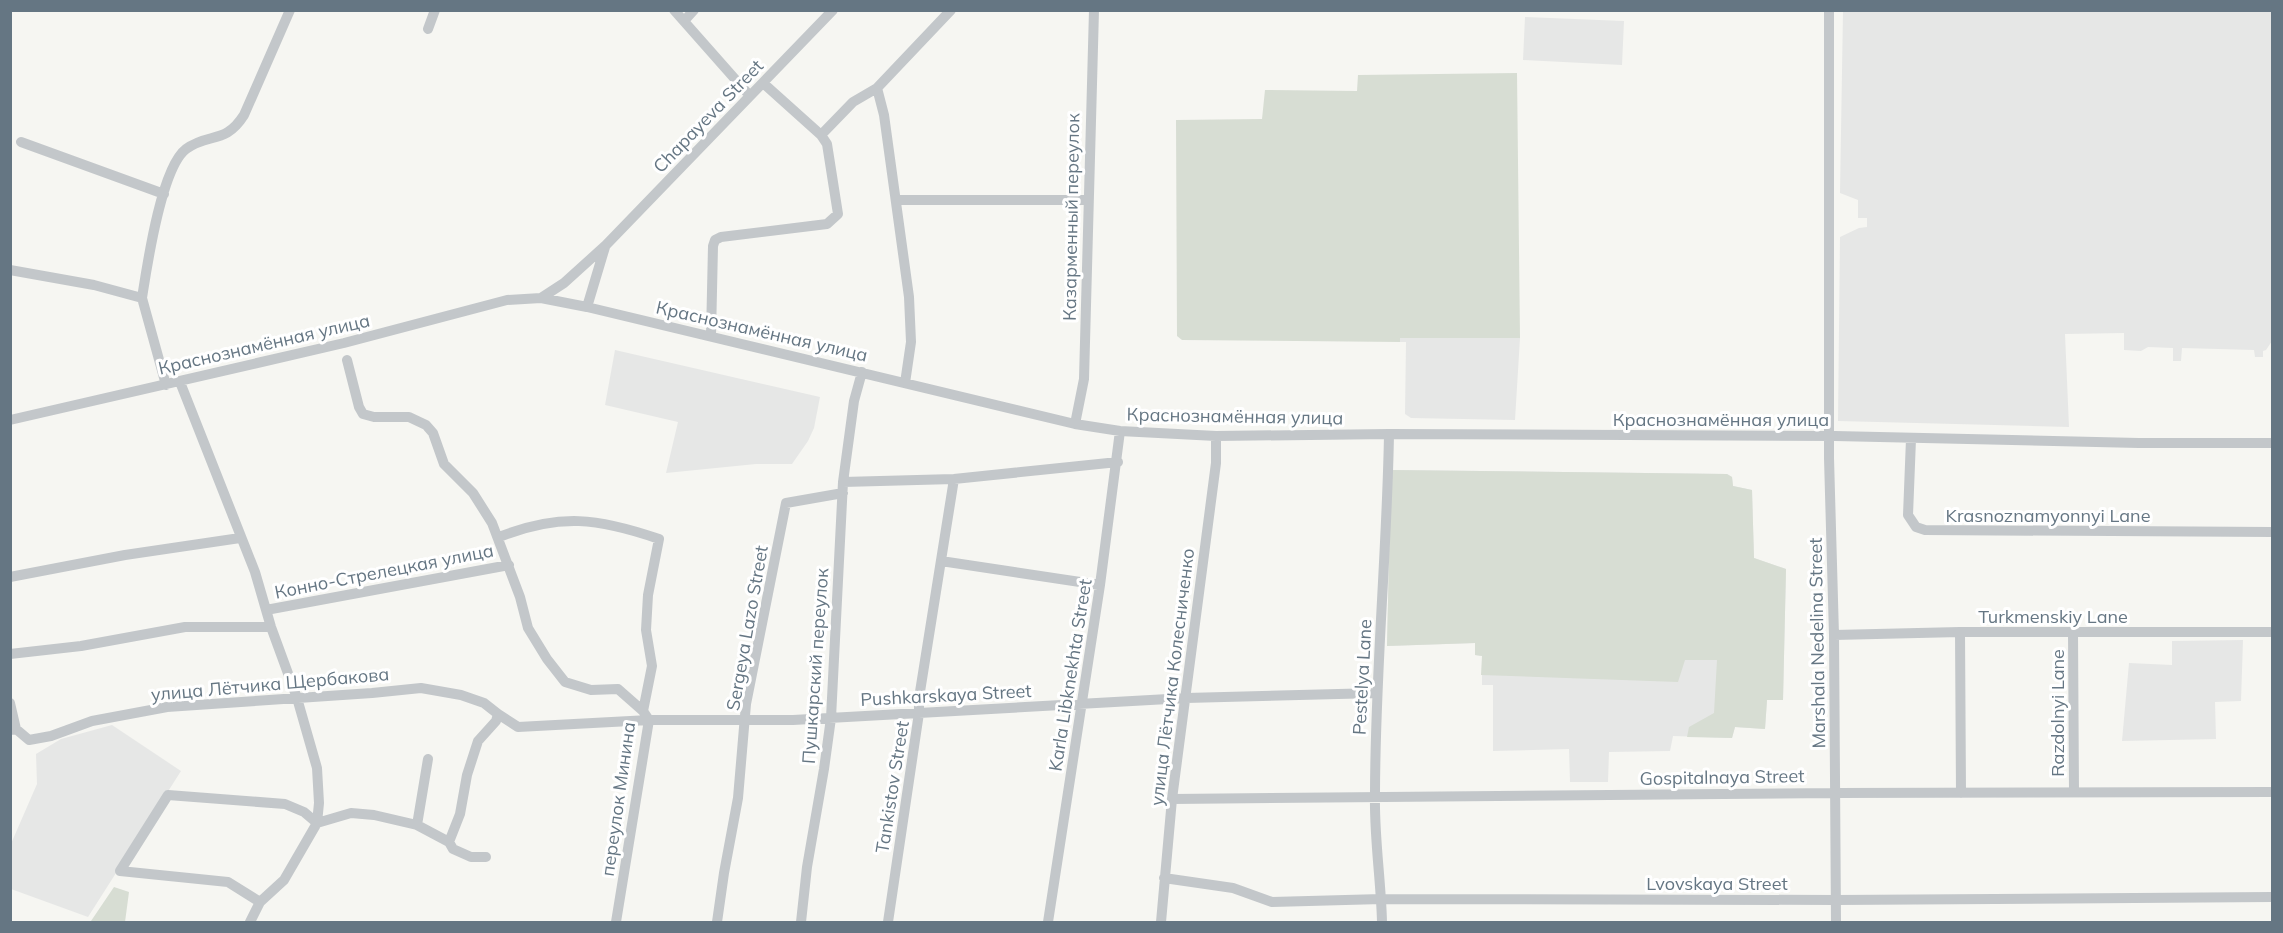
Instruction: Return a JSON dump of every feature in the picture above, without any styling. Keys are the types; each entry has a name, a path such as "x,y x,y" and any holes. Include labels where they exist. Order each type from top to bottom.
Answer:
{"street":[{"path":"166,385 142,298 152,240 164,194 175,162 186,149 230,133 238,125 290,10"},
{"path":"428,29 435,10"},
{"path":"674,10 750,96"},
{"path":"684,21 694,10"},
{"name":"Chapayeva Street","path":"541,298 564,283 606,245 833,10"},
{"path":"821,135 853,102 877,88 951,10"},
{"name":"Казарменный переулок","path":"1075,424 1084,379 1094,10"},
{"name":"Marshala Nedelina Street","path":"1829,10 1829,436 1834,635 1836,922"},
{"path":"711,336 715,240 721,237 827,224 838,214 827,144 821,135 763,83"},
{"path":"877,88 884,115 909,297 911,342 905,383"},
{"path":"21,142 164,194"},
{"path":"897,200 1088,200"},
{"path":"587,307 606,245"},
{"path":"10,270 94,285 142,298"},
{"name":"Краснознамённая улица","path":"10,420 344,343 507,300 541,298 711,336 1075,424 1120,431 1216,436 1389,434 1829,436 2272,443"},
{"path":"347,360 359,407 363,414 374,417 409,417 426,425 433,433 444,464 473,493 499,537 528,628 547,659 565,682 591,690 618,688 646,715"},
{"name":"Пушкарский переулок","path":"801,922 807,867 831,718 843,488 854,401 862,372"},
{"path":"180,382 255,572 271,627 297,698 317,768 319,803 317,823 284,880 260,902 250,922"},
{"name":"Karla Libknekhta Street","path":"1048,922 1100,585 1118,462 1120,431"},
{"name":"Pestelya Lane","path":"1382,922 1374,797 1389,434"},
{"name":"улица Лётчика Колесниченко","path":"1161,922 1172,799 1216,463 1216,436"},
{"name":"Krasnoznamyonnyi Lane","path":"1911,438 1908,515 1916,527 1925,530 2272,532"},
{"path":"843,488 1118,462"},
{"name":"Tankistov Street","path":"888,922 920,713 919,698 954,479"},
{"name":"Sergeya Lazo Street","path":"717,922 738,798 746,704 786,503 843,488"},
{"name":"переулок Минина","path":"499,537 519,529 571,519 613,525 659,539 648,595 646,630 652,666 616,922"},
{"path":"10,577 125,555 240,538"},
{"path":"940,561 1100,585"},
{"name":"Конно-Стрелецкая улица","path":"266,610 509,565"},
{"name":"Конно-Стрелецкая улица","path":"10,654 81,646 185,627 271,627"},
{"path":"1960,632 1961,793"},
{"name":"Turkmenskiy Lane","path":"1834,635 1960,632 2272,632"},
{"name":"Razdolnyi Lane","path":"2073,633 2074,792"},
{"name":"улица Лётчика Щербакова","path":"13,729 29,740 51,736 92,721 167,707 421,688 461,695 484,703 518,727"},
{"name":"Pushkarskaya Street","path":"518,727 646,715 746,720 831,718 1186,698 1377,693"},
{"path":"10,703 13,729"},
{"path":"449,842 460,814 467,775 478,741 496,721 498,714"},
{"path":"417,825 428,759"},
{"name":"Gospitalnaya Street","path":"1172,799 2272,792"},
{"path":"260,902 228,882 120,871 168,795 285,804 304,812 317,823"},
{"path":"317,823 351,813 374,814 417,825 449,842 453,849 471,857 486,857"},
{"name":"Lvovskaya Street","path":"1164,878 1233,888 1272,902 1382,899 1836,900 2272,897"}],"shaded area":[{"path":"1843,11 2272,11 2272,341 2263,351 2263,357 2255,357 2254,350 2182,348 2181,361 2173,361 2173,348 2148,347 2141,351 2124,350 2124,333 2065,334 2069,427 1838,421 1840,237 1859,228 1867,227 1867,218 1858,218 1858,200 1840,193"},
{"path":"1525,17 1624,21 1622,65 1523,60"},
{"path":"1517,73 1520,338 1400,338 1400,342 1182,340 1177,336 1176,120 1262,119 1265,90 1357,91 1358,75"},
{"path":"1400,338 1520,338 1515,420 1411,418 1405,414 1406,342 1400,342"},
{"path":"615,350 820,397 814,428 792,464 756,464 666,473 678,422 605,405"},
{"path":"1391,470 1727,474 1732,477 1733,486 1752,490 1754,558 1786,569 1783,700 1767,700 1765,729 1735,727 1732,738 1673,736 1670,751 1609,752 1608,782 1570,782 1569,749 1493,751 1493,685 1482,685 1482,656 1475,655 1475,643 1387,646"},
{"path":"1391,470 1727,474 1732,477 1733,486 1752,490 1754,558 1786,569 1783,700 1767,700 1765,729 1735,727 1732,738 1687,737 1689,727 1714,713 1717,660 1685,660 1678,682 1481,675 1482,656 1475,655 1475,643 1387,646"},
{"path":"2243,640 2241,701 2215,702 2216,739 2122,741 2129,663 2172,665 2172,641"},
{"path":"112,725 181,771 88,917 11,889 10,846 37,784 36,754 61,739"},
{"path":"114,887 129,892 125,922 91,921"}]}
